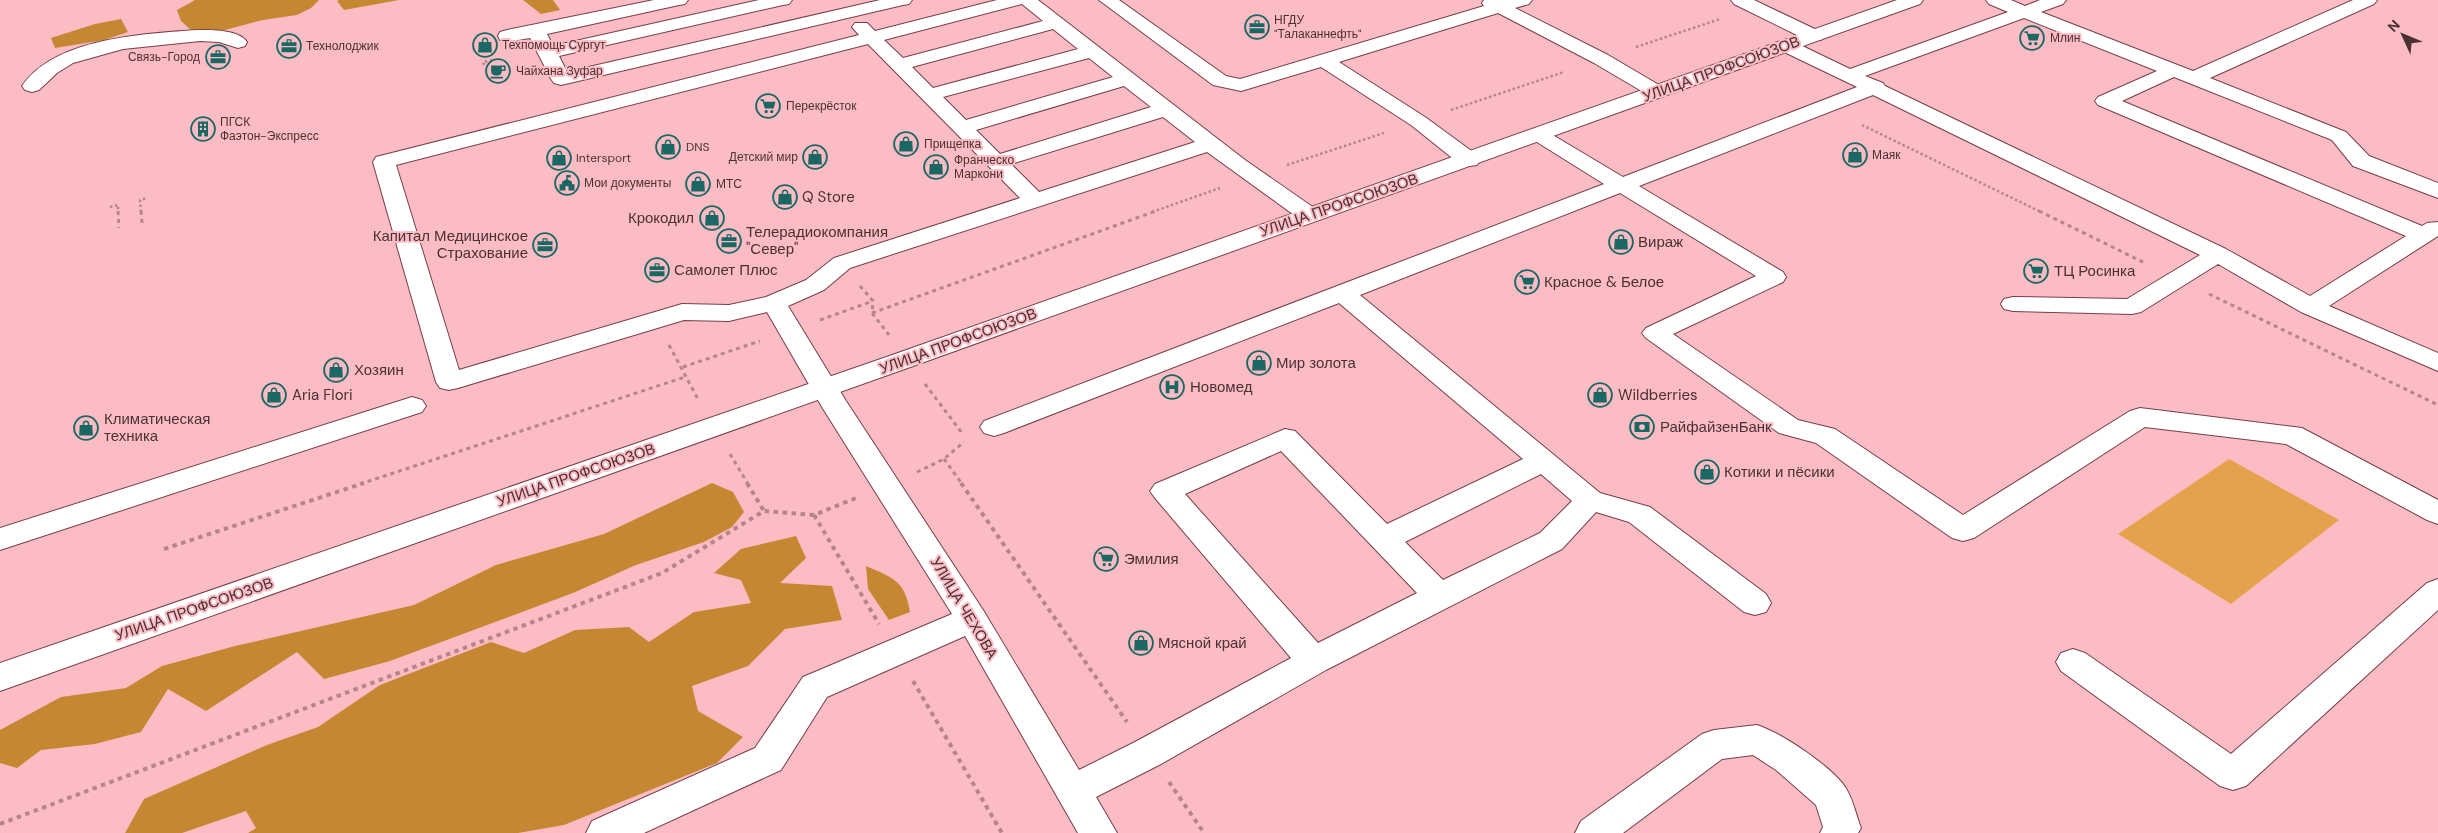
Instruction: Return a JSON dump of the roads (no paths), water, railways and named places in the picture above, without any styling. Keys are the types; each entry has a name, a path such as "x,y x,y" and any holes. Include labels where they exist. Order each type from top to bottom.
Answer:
{"main road":[{"path":"507,36 679,0"},
{"path":"547,53 762,2 783,0"},
{"path":"536,31 561,80 903,0"},
{"path":"1018,0 384,162 449,382 682,312 729,313 774,304 815,285 842,262 1210,144"},
{"path":"1026,0 1210,144 1309,215"},
{"path":"1108,0 1220,81 1241,85 1325,61 1493,4 1523,0"},
{"path":"1755,7 1781,0"},
{"name":"УЛИЦА ПРОФСОЮЗОВ","path":"0,677 1469,160 1914,0"},
{"path":"1995,0 2339,136 2361,161 2438,191"},
{"path":"1851,75 2057,0"},
{"path":"2192,79 2368,0"},
{"path":"762,2 782,28"},
{"path":"1493,4 1601,59 1657,92"},
{"path":"1755,7 1814,36"},
{"path":"847,13 1035,201"},
{"path":"899,65 1056,23"},
{"path":"32,86 43,73 71,57 126,44 218,36 238,42"},
{"path":"1787,46 1876,87 2218,254 2310,307 2438,363"},
{"path":"928,95 1092,51"},
{"path":"1325,61 1418,121 1469,160"},
{"path":"2172,71 2104,101 2430,230"},
{"path":"962,128 1127,79"},
{"path":"994,428 1876,87"},
{"path":"996,162 1166,109"},
{"path":"1539,135 1623,184 1774,277 1654,334 1789,427 1825,436 1963,530 2140,417 2292,435 2438,513"},
{"path":"2310,307 2430,230"},
{"path":"2014,304 2132,307 2218,254"},
{"path":"1342,292 1590,500 1639,514 1755,603"},
{"name":"УЛИЦА ЧЕХОВА","path":"774,304 823,388 888,485 972,619 1098,833"},
{"path":"0,540 412,406"},
{"path":"1314,661 1165,491 1285,438 1439,596"},
{"path":"1384,539 1543,461"},
{"path":"1072,791 1148,753 1314,661 1439,596 1551,541 1590,500"},
{"path":"2073,662 2233,775 2438,591"},
{"path":"605,833 768,759 815,687 972,619"},
{"path":"1594,833 1714,745 1757,740 1789,759 1831,796 1842,828 1838,833"}],"place":[{"name":"НГДУ \"Талаканнефть\"","path":"1257,27"},
{"name":"Млин","path":"2032,38"},
{"name":"Техпомощь Сургут","path":"485,45"},
{"name":"Технолоджик","path":"289,46"},
{"name":"Связь-Город","path":"218,57"},
{"name":"Чайхана Зуфар","path":"498,71"},
{"name":"Перекрёсток","path":"768,106"},
{"name":"ПГСК Фаэтон-Экспресс","path":"203,129"},
{"name":"Прищепка","path":"906,144"},
{"name":"DNS","path":"668,147"},
{"name":"Маяк","path":"1855,155"},
{"name":"Детский мир","path":"815,157"},
{"name":"Intersport","path":"559,158"},
{"name":"Франческо Маркони","path":"936,167"},
{"name":"Мои документы","path":"567,183"},
{"name":"МТС","path":"698,184"},
{"name":"Q Store","path":"785,197"},
{"name":"Крокодил","path":"712,218"},
{"name":"Телерадиокомпания \"Север\"","path":"729,241"},
{"name":"Вираж","path":"1621,242"},
{"name":"Капитал Медицинское Страхование","path":"545,245"},
{"name":"Самолет Плюс","path":"657,270"},
{"name":"ТЦ Росинка","path":"2036,271"},
{"name":"Красное & Белое","path":"1527,282"},
{"name":"Мир золота","path":"1259,363"},
{"name":"Хозяин","path":"336,370"},
{"name":"Новомед","path":"1172,387"},
{"name":"Aria Flori","path":"274,395"},
{"name":"Wildberries","path":"1600,395"},
{"name":"РайфайзенБанк","path":"1642,427"},
{"name":"Климатическая техника","path":"86,428"},
{"name":"Котики и пёсики","path":"1707,472"},
{"name":"Эмилия","path":"1106,559"},
{"name":"Мясной край","path":"1141,643"}]}
